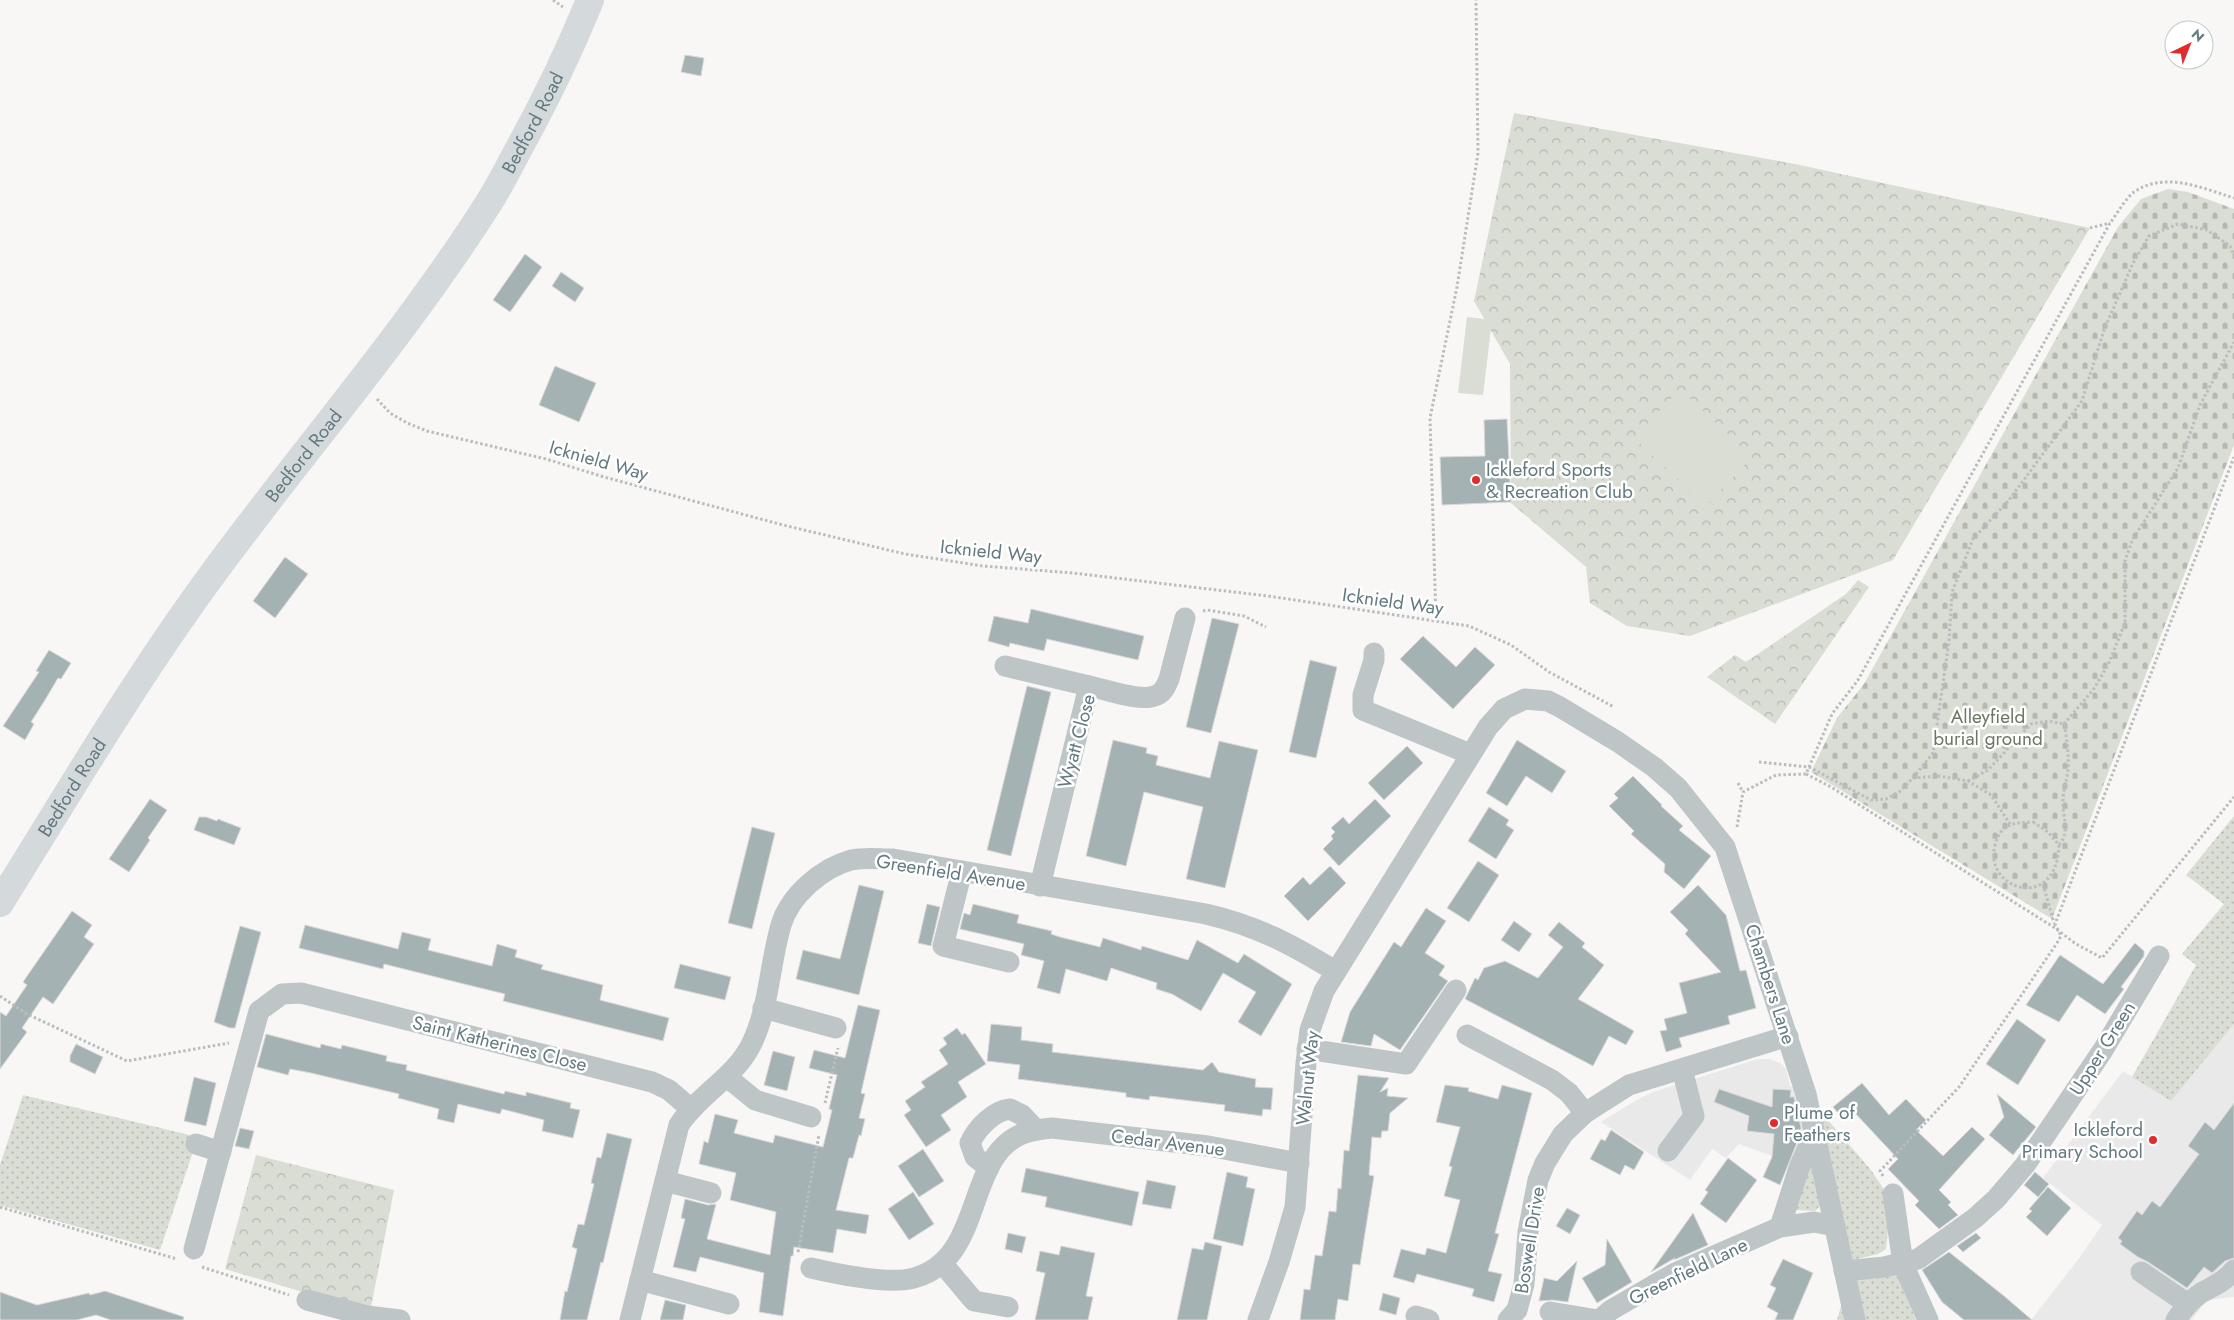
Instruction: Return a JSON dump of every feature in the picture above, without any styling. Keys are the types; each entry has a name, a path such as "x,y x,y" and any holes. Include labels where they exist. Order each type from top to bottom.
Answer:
{"main road":[{"name":"Bedford Road","path":"0,903 101,738 163,643 210,577 361,383 427,294 489,202 540,110 590,0"}],"street":[{"name":"Wyatt Close","path":"1040,886 1089,686 1143,698 1154,697 1159,694 1165,688 1169,679 1185,618"},
{"path":"1374,653 1374,660 1363,695 1363,710 1470,754"},
{"path":"1005,666 1089,686"},
{"name":"Walnut Way","path":"1258,1320 1279,1262 1294,1207 1308,1049 1316,1011 1335,970 1404,864 1470,754 1488,727 1504,709 1525,699 1537,699 1554,704 1618,742"},
{"name":"Chambers Lane","path":"1618,742 1654,767 1678,788 1725,847 1806,1094 1836,1226 1844,1271"},
{"name":"Greenfield Avenue","path":"630,1320 679,1125 691,1109 727,1077 753,1043 763,1008 781,924 795,900 820,875 836,866 852,860 873,858 962,871 1234,920 1279,938 1335,970"},
{"path":"962,871 943,946 1008,962"},
{"name":"Upper Green","path":"1844,1271 1902,1264 1918,1258 1975,1218 2008,1186 2025,1165 2103,1050 2159,956"},
{"path":"1308,1049 1406,1064 1456,990"},
{"name":"Saint Katherines Close","path":"253,1039 259,1011 265,1005 282,994 301,992 652,1082 669,1090 691,1109"},
{"path":"763,1008 836,1028"},
{"path":"1467,1035 1552,1080 1569,1094 1585,1113"},
{"name":"Boswell Drive","path":"1508,1320 1517,1310 1524,1284 1528,1232 1538,1180 1545,1163 1558,1141 1585,1113 1629,1085 1788,1036"},
{"path":"191,1258 253,1039"},
{"path":"1668,1151 1694,1116 1682,1069"},
{"path":"727,1077 754,1100 816,1118"},
{"path":"989,1168 975,1157 970,1143 989,1119 998,1113 1010,1109 1022,1115 1036,1130"},
{"name":"Cedar Avenue","path":"811,1268 838,1274 897,1280 927,1273 942,1263 960,1239 989,1168 1004,1146 1021,1135 1036,1130 1052,1128 1208,1146 1299,1163"},
{"path":"1780,1227 1799,1168 1814,1134"},
{"path":"196,1144 221,1152"},
{"path":"665,1181 711,1193"},
{"path":"1892,1194 1902,1264 1928,1320"},
{"name":"Greenfield Lane","path":"1550,1312 1598,1320 1611,1310 1675,1272 1780,1227 1814,1222 1836,1226"},
{"path":"942,1263 974,1300 1008,1307"},
{"path":"2141,1272 2182,1312 2201,1293 2221,1283 2234,1270"},
{"path":"1844,1271 1855,1320"},
{"path":"640,1280 729,1304"},
{"path":"307,1300 367,1316 400,1320"}],"path":[{"path":"1436,620 1430,418 1457,287 1478,153 1476,0"},
{"path":"1806,774 1832,714 1858,680 2110,223 2134,193 2165,181 2192,185 2234,198"},
{"path":"2090,228 2110,223"},
{"path":"1759,762 1809,767 1871,800 1886,799 1899,792 1913,778 1933,753 1949,641 1952,592 1973,539 2009,500 2082,401 2104,330 2133,263 2149,236 2178,224 2207,230 2230,246 2234,255"},
{"path":"2064,724 2094,690 2108,665 2125,623 2125,560 2133,539 2178,468 2200,405 2234,342"},
{"name":"Icknield Way","path":"374,396 390,413 407,423 427,431 546,459 604,477 783,525 905,554 983,566 1073,573 1268,596 1469,626 1511,645 1549,672 1614,707"},
{"path":"2055,926 2234,457"},
{"path":"1185,618 1207,610 1244,616 1266,627"},
{"path":"1968,781 1988,770 2031,724 2049,721 2064,724"},
{"path":"2059,845 2065,839 2066,827 2063,801 2068,770 2068,745 2064,724"},
{"path":"1743,792 1776,774 1806,774 1831,787 2055,926 2076,944 2102,958 2234,797"},
{"path":"1913,778 1939,776 1968,781 1990,794 2010,824"},
{"path":"1831,787 1834,780"},
{"path":"1725,847 1736,828 1743,792 1738,783"},
{"path":"2033,822 2048,832 2059,845 2059,860 2054,872 2043,884 2025,889 2008,882 1997,872 1992,856 1997,835 2010,824 2033,822"},
{"path":"1892,1194 1880,1171 1959,1087 2061,936 2055,926 2043,884"},
{"path":"0,996 28,1014 127,1061 253,1039"},
{"path":"811,1268 798,1254 816,1118 843,1030 836,1028"},
{"path":"0,1207 191,1258 307,1300"}],"shaded area":[{"name":"Ickleford Primary School","path":"2234,1024 2234,1297 2207,1300 2192,1320 2031,1320 2077,1261 2102,1225 2043,1178 2123,1071 2171,1101"},
{"path":"1758,1059 1769,1059 1780,1063 1786,1069 1790,1086 1797,1089 1803,1123 1803,1137 1795,1164 1739,1144 1726,1158 1712,1149 1690,1180 1601,1122 1653,1092"}],"green space":[{"path":"1514,113 1795,164 2090,228 1893,560 1690,636 1627,626 1590,603 1586,567 1511,503 1510,364 1474,301"},
{"name":"Alleyfield burial ground","path":"2168,189 2188,192 2234,209 2234,445 2052,919 1811,772 1837,718 1864,684 2118,227 2141,199"},
{"path":"1467,317 1492,320 1483,395 1458,393"},
{"path":"1680,389 1752,457 1706,506 1634,438"},
{"path":"1858,580 1869,587 1775,724 1707,677 1735,655 1746,662 1846,594"},
{"path":"2234,816 2234,1024 2171,1101 2132,1077 2196,965 2182,954 2224,904 2186,875"},
{"path":"23,1095 198,1137 160,1250 0,1205 0,1165"},
{"path":"1814,1104 1871,1170 1885,1191 1888,1230 1886,1249 1878,1254 1849,1261"},
{"path":"256,1155 394,1190 370,1312 225,1269"},
{"path":"1812,1161 1820,1206 1815,1211 1793,1210"},
{"path":"1897,1274 1916,1320 1837,1320 1841,1306 1854,1279"}],"building":[{"path":"685,55 704,58 701,76 681,72"},
{"path":"525,254 542,267 510,312 493,300"},
{"path":"561,272 584,288 575,302 552,286"},
{"path":"555,366 596,383 579,422 539,405"},
{"name":"Ickleford Sports & Recreation Club","path":"1507,419 1511,502 1442,505 1440,457 1485,456 1484,420"},
{"path":"285,557 308,574 275,618 253,601"},
{"path":"1031,609 1144,636 1138,660 1047,639 1044,651 1010,643 1009,647 988,641 994,616 1028,623"},
{"path":"1212,618 1239,624 1211,733 1186,727"},
{"path":"1423,636 1456,667 1475,647 1495,665 1453,709 1400,659"},
{"path":"49,650 71,663 61,679 58,678 31,722 34,724 25,740 3,726 39,672 36,671"},
{"path":"1310,660 1337,667 1316,758 1289,752"},
{"path":"1027,686 1051,692 1011,856 987,850"},
{"path":"1113,740 1147,748 1146,753 1158,756 1156,765 1210,778 1219,741 1258,750 1225,888 1186,879 1203,807 1144,792 1126,866 1086,856"},
{"path":"1517,740 1566,771 1552,793 1526,776 1507,806 1486,793"},
{"path":"1407,746 1423,763 1384,800 1368,783"},
{"path":"1633,776 1683,826 1679,830 1711,856 1684,889 1664,872 1665,864 1631,834 1634,831 1609,806 1618,798 1614,794"},
{"path":"150,799 167,810 148,838 150,840 129,872 109,859"},
{"path":"1375,799 1391,816 1339,866 1323,849 1333,839 1331,836 1335,832 1331,828 1343,817 1349,824"},
{"path":"1489,807 1509,820 1506,825 1514,830 1496,859 1468,841"},
{"path":"199,817 206,817 217,821 218,819 241,828 234,845 194,830"},
{"path":"752,827 775,833 752,929 728,923"},
{"path":"1478,861 1499,875 1469,922 1447,908"},
{"path":"1330,866 1346,883 1308,921 1284,896 1303,877 1310,885"},
{"path":"859,885 884,891 859,995 796,979 803,950 840,959"},
{"path":"1698,885 1726,915 1740,971 1746,970 1756,1008 1728,1016 1730,1024 1679,1038 1682,1047 1666,1052 1660,1031 1667,1030 1664,1019 1687,1013 1679,983 1721,972 1685,934 1688,930 1670,912"},
{"path":"927,904 940,907 931,946 918,943"},
{"path":"973,904 1019,915 1017,923 1052,931 1051,934 1060,937 1100,947 1103,938 1141,950 1142,946 1188,960 1197,940 1238,963 1244,954 1292,984 1261,1036 1238,1022 1256,992 1223,973 1201,1011 1172,994 1156,989 1157,983 1111,968 1107,981 1066,969 1060,994 1037,988 1044,961 1021,955 1024,944 960,929 964,913 970,915"},
{"path":"1426,908 1446,921 1425,953 1445,966 1439,975 1448,981 1400,1050 1374,1034 1371,1046 1341,1042 1350,1012 1394,942 1401,947"},
{"path":"72,911 92,925 84,937 94,944 53,1004 43,997 22,1028 27,1032 0,1069 0,1012 6,1016 27,985 23,982"},
{"path":"1514,921 1532,934 1519,952 1501,940"},
{"path":"1559,922 1585,943 1582,947 1604,965 1578,999 1634,1031 1626,1045 1609,1036 1593,1066 1465,999 1475,978 1478,980 1484,968 1505,961 1538,978 1563,947 1548,935"},
{"path":"305,925 398,949 402,932 431,939 428,950 492,966 497,944 517,950 515,957 543,965 541,969 603,985 600,1000 669,1018 663,1041 503,1001 505,994 384,964 383,969 299,948"},
{"path":"240,926 261,932 235,1028 230,1028 214,1022"},
{"path":"2135,943 2144,951 2144,956 2121,987 2124,989 2105,1014 2077,995 2059,1022 2026,1005 2060,955 2103,984"},
{"path":"680,964 731,977 725,1000 674,988"},
{"path":"858,1005 880,1010 861,1093 865,1094 859,1118 865,1119 853,1158 849,1158 836,1210 869,1215 866,1234 837,1229 833,1253 794,1247 793,1256 791,1256 783,1316 759,1312 764,1273 700,1257 696,1272 673,1267 685,1219 681,1218 685,1199 708,1205 716,1204 707,1239 770,1255 776,1212 730,1200 736,1173 699,1164 704,1141 708,1143 715,1114 738,1120 734,1133 773,1143 775,1135 823,1147 832,1110 829,1109 837,1075 809,1068 814,1050 845,1058"},
{"path":"2017,1019 2046,1040 2018,1085 1986,1064"},
{"path":"991,1024 1022,1027 1021,1040 1053,1044 1052,1052 1203,1070 1212,1062 1219,1072 1256,1079 1255,1087 1273,1088 1271,1110 1263,1109 1262,1116 1224,1111 1225,1105 1150,1096 1149,1100 1126,1097 1126,1093 1018,1079 1020,1065 987,1061"},
{"path":"957,1028 962,1035 965,1033 986,1064 958,1082 967,1097 941,1115 951,1130 926,1147 904,1115 911,1110 905,1101 925,1087 921,1082 948,1064 939,1050 947,1044 943,1038"},
{"path":"266,1034 320,1048 321,1044 341,1049 342,1045 387,1056 386,1061 407,1065 406,1070 504,1094 505,1091 526,1096 526,1092 571,1103 570,1108 580,1110 573,1138 542,1131 544,1120 502,1109 500,1114 458,1104 454,1123 437,1119 439,1109 398,1098 399,1094 290,1069 288,1075 257,1067"},
{"path":"76,1044 103,1057 95,1074 70,1062 70,1056"},
{"path":"773,1051 795,1057 787,1091 764,1085"},
{"path":"1358,1075 1389,1078 1380,1092 1388,1088 1387,1096 1408,1098 1390,1113 1388,1131 1382,1131 1381,1138 1372,1137 1369,1175 1374,1176 1360,1265 1353,1264 1348,1301 1338,1299 1335,1320 1300,1320 1304,1289 1310,1290 1315,1255 1322,1256 1329,1211 1336,1212 1338,1188 1341,1189 1344,1150 1349,1151"},
{"path":"194,1077 216,1083 206,1126 184,1121"},
{"path":"1862,1083 1889,1115 1906,1099 1926,1120 1916,1130 1943,1156 1972,1127 1985,1139 1939,1190 1951,1202 1948,1205 1958,1215 1939,1229 1915,1205 1919,1201 1888,1169 1898,1159 1855,1113 1845,1121 1833,1107"},
{"path":"1445,1085 1469,1088 1468,1091 1498,1099 1502,1085 1532,1093 1495,1233 1499,1234 1488,1271 1502,1274 1494,1302 1472,1296 1474,1289 1417,1274 1414,1283 1393,1277 1401,1249 1425,1255 1427,1248 1446,1253 1460,1200 1444,1196 1452,1167 1449,1166 1460,1127 1436,1122"},
{"name":"Plume of Feathers","path":"1719,1089 1772,1107 1773,1089 1791,1090 1790,1097 1794,1097 1801,1128 1780,1185 1763,1177 1772,1157 1774,1134 1747,1131 1749,1116 1714,1102"},
{"path":"1997,1094 2036,1127 2013,1155 1989,1135 2004,1117"},
{"path":"2234,1103 2234,1258 2225,1261 2212,1273 2204,1267 2187,1288 2120,1244 2122,1241 2118,1238 2137,1211 2142,1215 2152,1201 2160,1207 2199,1154 2188,1146 2205,1122 2214,1130"},
{"path":"240,1128 254,1131 249,1149 235,1146"},
{"path":"1611,1130 1644,1152 1634,1170 1625,1165 1620,1175 1590,1159 1601,1139 1605,1141"},
{"path":"607,1133 632,1139 603,1263 601,1262 587,1320 560,1320 565,1291 567,1292 577,1249 572,1247 578,1224 584,1225 594,1184 591,1183 597,1157 601,1158"},
{"path":"923,1149 944,1181 919,1197 898,1166"},
{"path":"1728,1158 1757,1180 1726,1223 1700,1204 1708,1192 1705,1190"},
{"path":"1026,1168 1139,1192 1132,1226 1045,1207 1047,1197 1021,1192"},
{"path":"1227,1172 1248,1177 1246,1187 1255,1189 1243,1246 1213,1239"},
{"path":"2035,1172 2049,1184 2038,1197 2024,1185"},
{"path":"1147,1180 1176,1186 1171,1209 1142,1204"},
{"path":"2048,1187 2071,1208 2047,1236 2026,1217 2032,1211 2029,1209"},
{"path":"913,1192 934,1224 909,1240 888,1209"},
{"path":"1567,1208 1580,1215 1570,1234 1556,1226"},
{"path":"1693,1213 1708,1245 1674,1260 1675,1258 1651,1272"},
{"path":"1008,1233 1026,1237 1022,1253 1005,1249"},
{"path":"1976,1233 1981,1238 1963,1252 1957,1246"},
{"path":"1607,1239 1632,1282 1597,1303 1582,1278 1605,1265"},
{"path":"1205,1242 1222,1246 1207,1320 1177,1320 1192,1248 1203,1250"},
{"path":"1061,1246 1095,1253 1086,1296 1093,1297 1088,1320 1035,1320 1045,1273 1036,1271 1040,1251 1059,1255"},
{"path":"1949,1252 2032,1320 1964,1320 1942,1302 1922,1270"},
{"path":"1783,1259 1813,1273 1793,1320 1775,1320 1778,1313 1767,1307 1776,1288 1770,1285"},
{"path":"1577,1261 1568,1302 1539,1301 1544,1278 1557,1281"},
{"path":"105,1291 184,1317 183,1320 111,1320 96,1315 77,1320 0,1320 0,1292 37,1305"},
{"path":"1383,1293 1400,1298 1396,1315 1379,1310"},
{"path":"665,1300 686,1305 683,1320 660,1320"}],"place":[{"name":"Ickleford Sports & Recreation Club","path":"1476,480"},
{"name":"Plume of Feathers","path":"1774,1123"},
{"name":"Ickleford Primary School","path":"2153,1140"}]}
